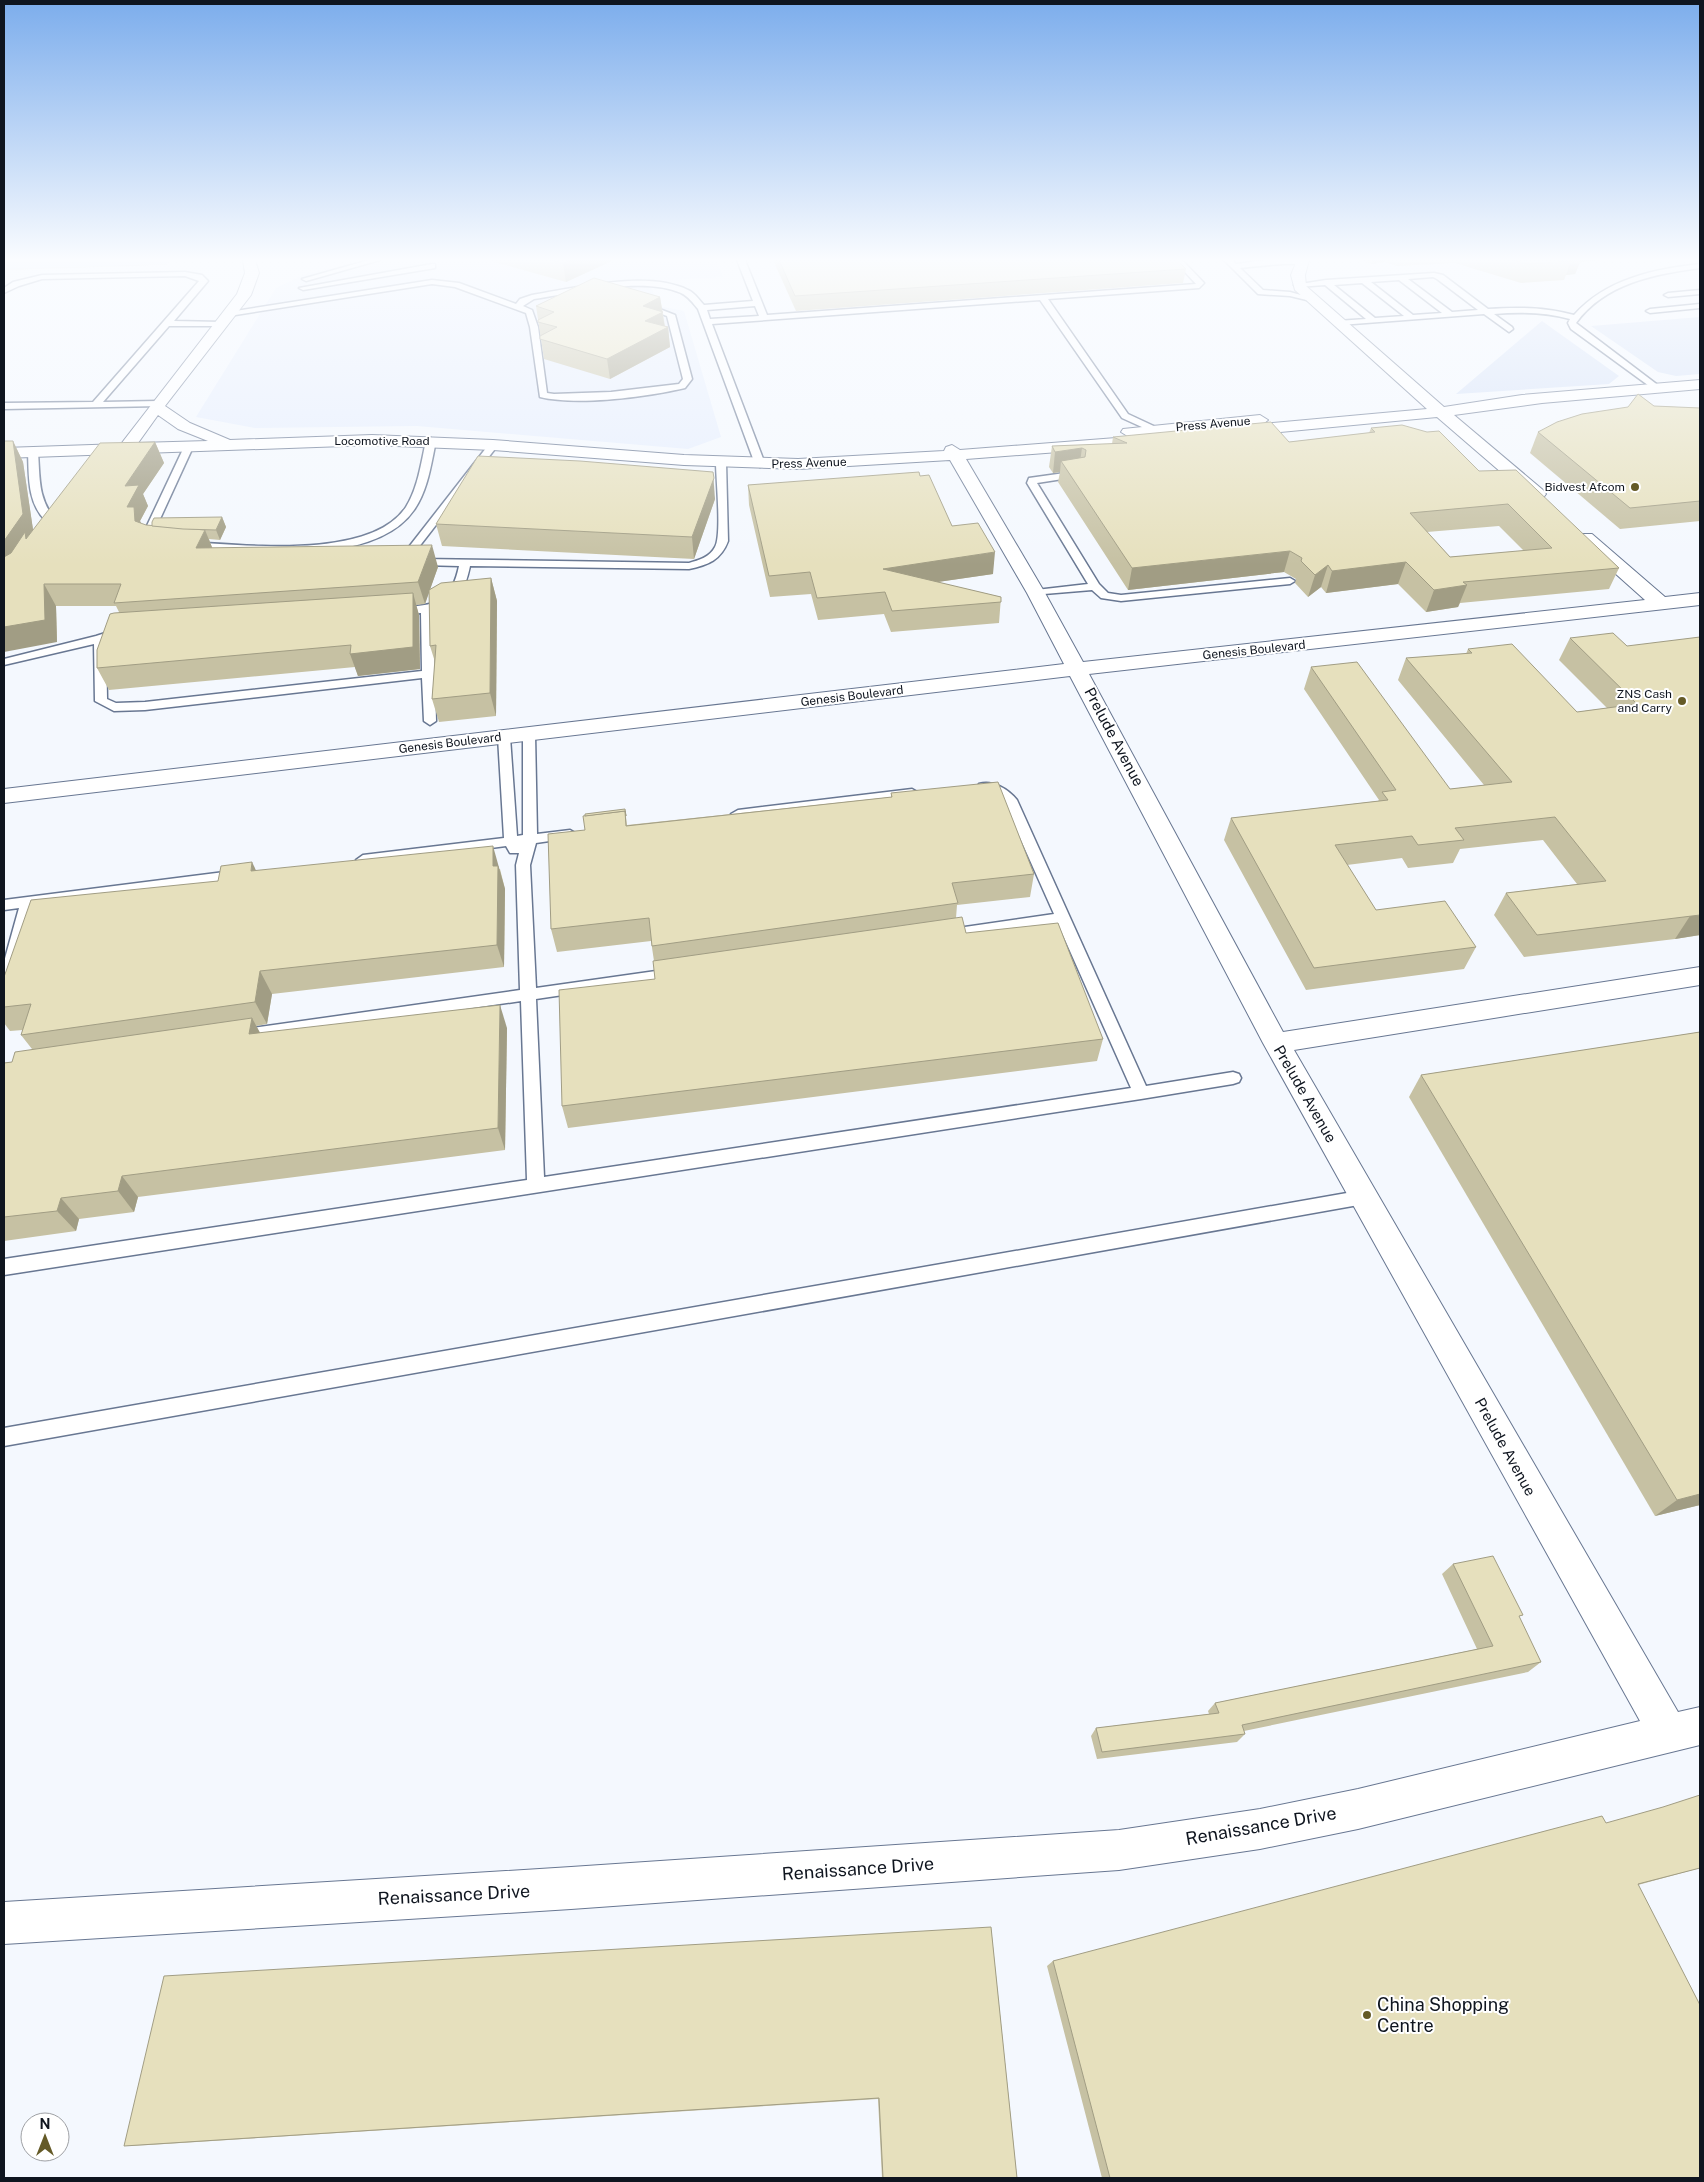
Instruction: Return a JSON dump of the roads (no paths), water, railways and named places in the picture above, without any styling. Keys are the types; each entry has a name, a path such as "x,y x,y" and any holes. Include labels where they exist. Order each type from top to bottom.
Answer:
{"street":[{"path":"126,449 192,362"},
{"path":"1382,362 1411,388 1438,408 1518,485 1552,508"},
{"name":"Press Avenue","path":"760,464 798,464 918,456 1700,384"},
{"path":"1411,388 1441,399 1457,402"},
{"path":"1387,408 1409,397 1411,388"},
{"name":"Press Avenue","path":"1089,440 1155,430 1387,408 1438,408 1457,402 1539,399"},
{"path":"157,406 184,426 239,446"},
{"name":"Locomotive Road","path":"4,453 372,440 431,441 760,464"},
{"name":"Prelude Avenue","path":"954,452 1036,593 1276,1043 1364,1197 1684,1730"},
{"path":"1574,527 1660,603"},
{"name":"Genesis Boulevard","path":"4,796 1077,669 1700,599"},
{"path":"1276,1043 1700,976"},
{"name":"Renaissance Drive","path":"4,1923 591,1887 1119,1850 1260,1829 1358,1809 1684,1730"}],"lane":[{"path":"95,406 134,362"},
{"path":"537,362 543,395 549,398 682,386 688,379 683,362"},
{"path":"722,362 760,464"},
{"path":"1087,362 1125,416 1155,430"},
{"path":"1621,362 1656,388"},
{"path":"4,406 157,406"},
{"path":"175,544 296,548 351,544 382,534 404,516 416,498 431,441"},
{"path":"493,445 479,469 410,552 410,558 421,562 465,563 689,566 706,562 719,552 723,541 717,489 721,462"},
{"path":"158,542 150,541 149,532 188,447"},
{"path":"97,464 109,450"},
{"path":"33,452 37,505 44,516 54,517 37,543"},
{"path":"1079,474 1039,478 1033,480 1032,483 1095,586 1105,596 1121,598 1290,581"},
{"path":"381,612 426,609 445,602 457,592 465,563"},
{"path":"1036,593 1095,586"},
{"path":"426,609 430,721"},
{"path":"4,662 100,639 130,629"},
{"path":"100,639 101,700 114,707 145,706 428,674"},
{"path":"529,734 530,839 523,865 536,1186"},
{"path":"504,737 511,842 523,865"},
{"path":"974,785 994,788 1010,800 1141,1093"},
{"path":"728,815 925,791"},
{"path":"353,861 580,833"},
{"path":"4,905 254,873"},
{"path":"4,988 28,901"},
{"path":"927,938 1063,918"},
{"path":"221,1039 693,971"},
{"path":"4,1267 1233,1078"},
{"path":"4,1437 1364,1197"}],"place":[{"name":"Bidvest Afcom","path":"1635,487"},
{"name":"ZNS Cash and Carry","path":"1682,701"},
{"name":"China Shopping Centre","path":"1367,2015"}]}
